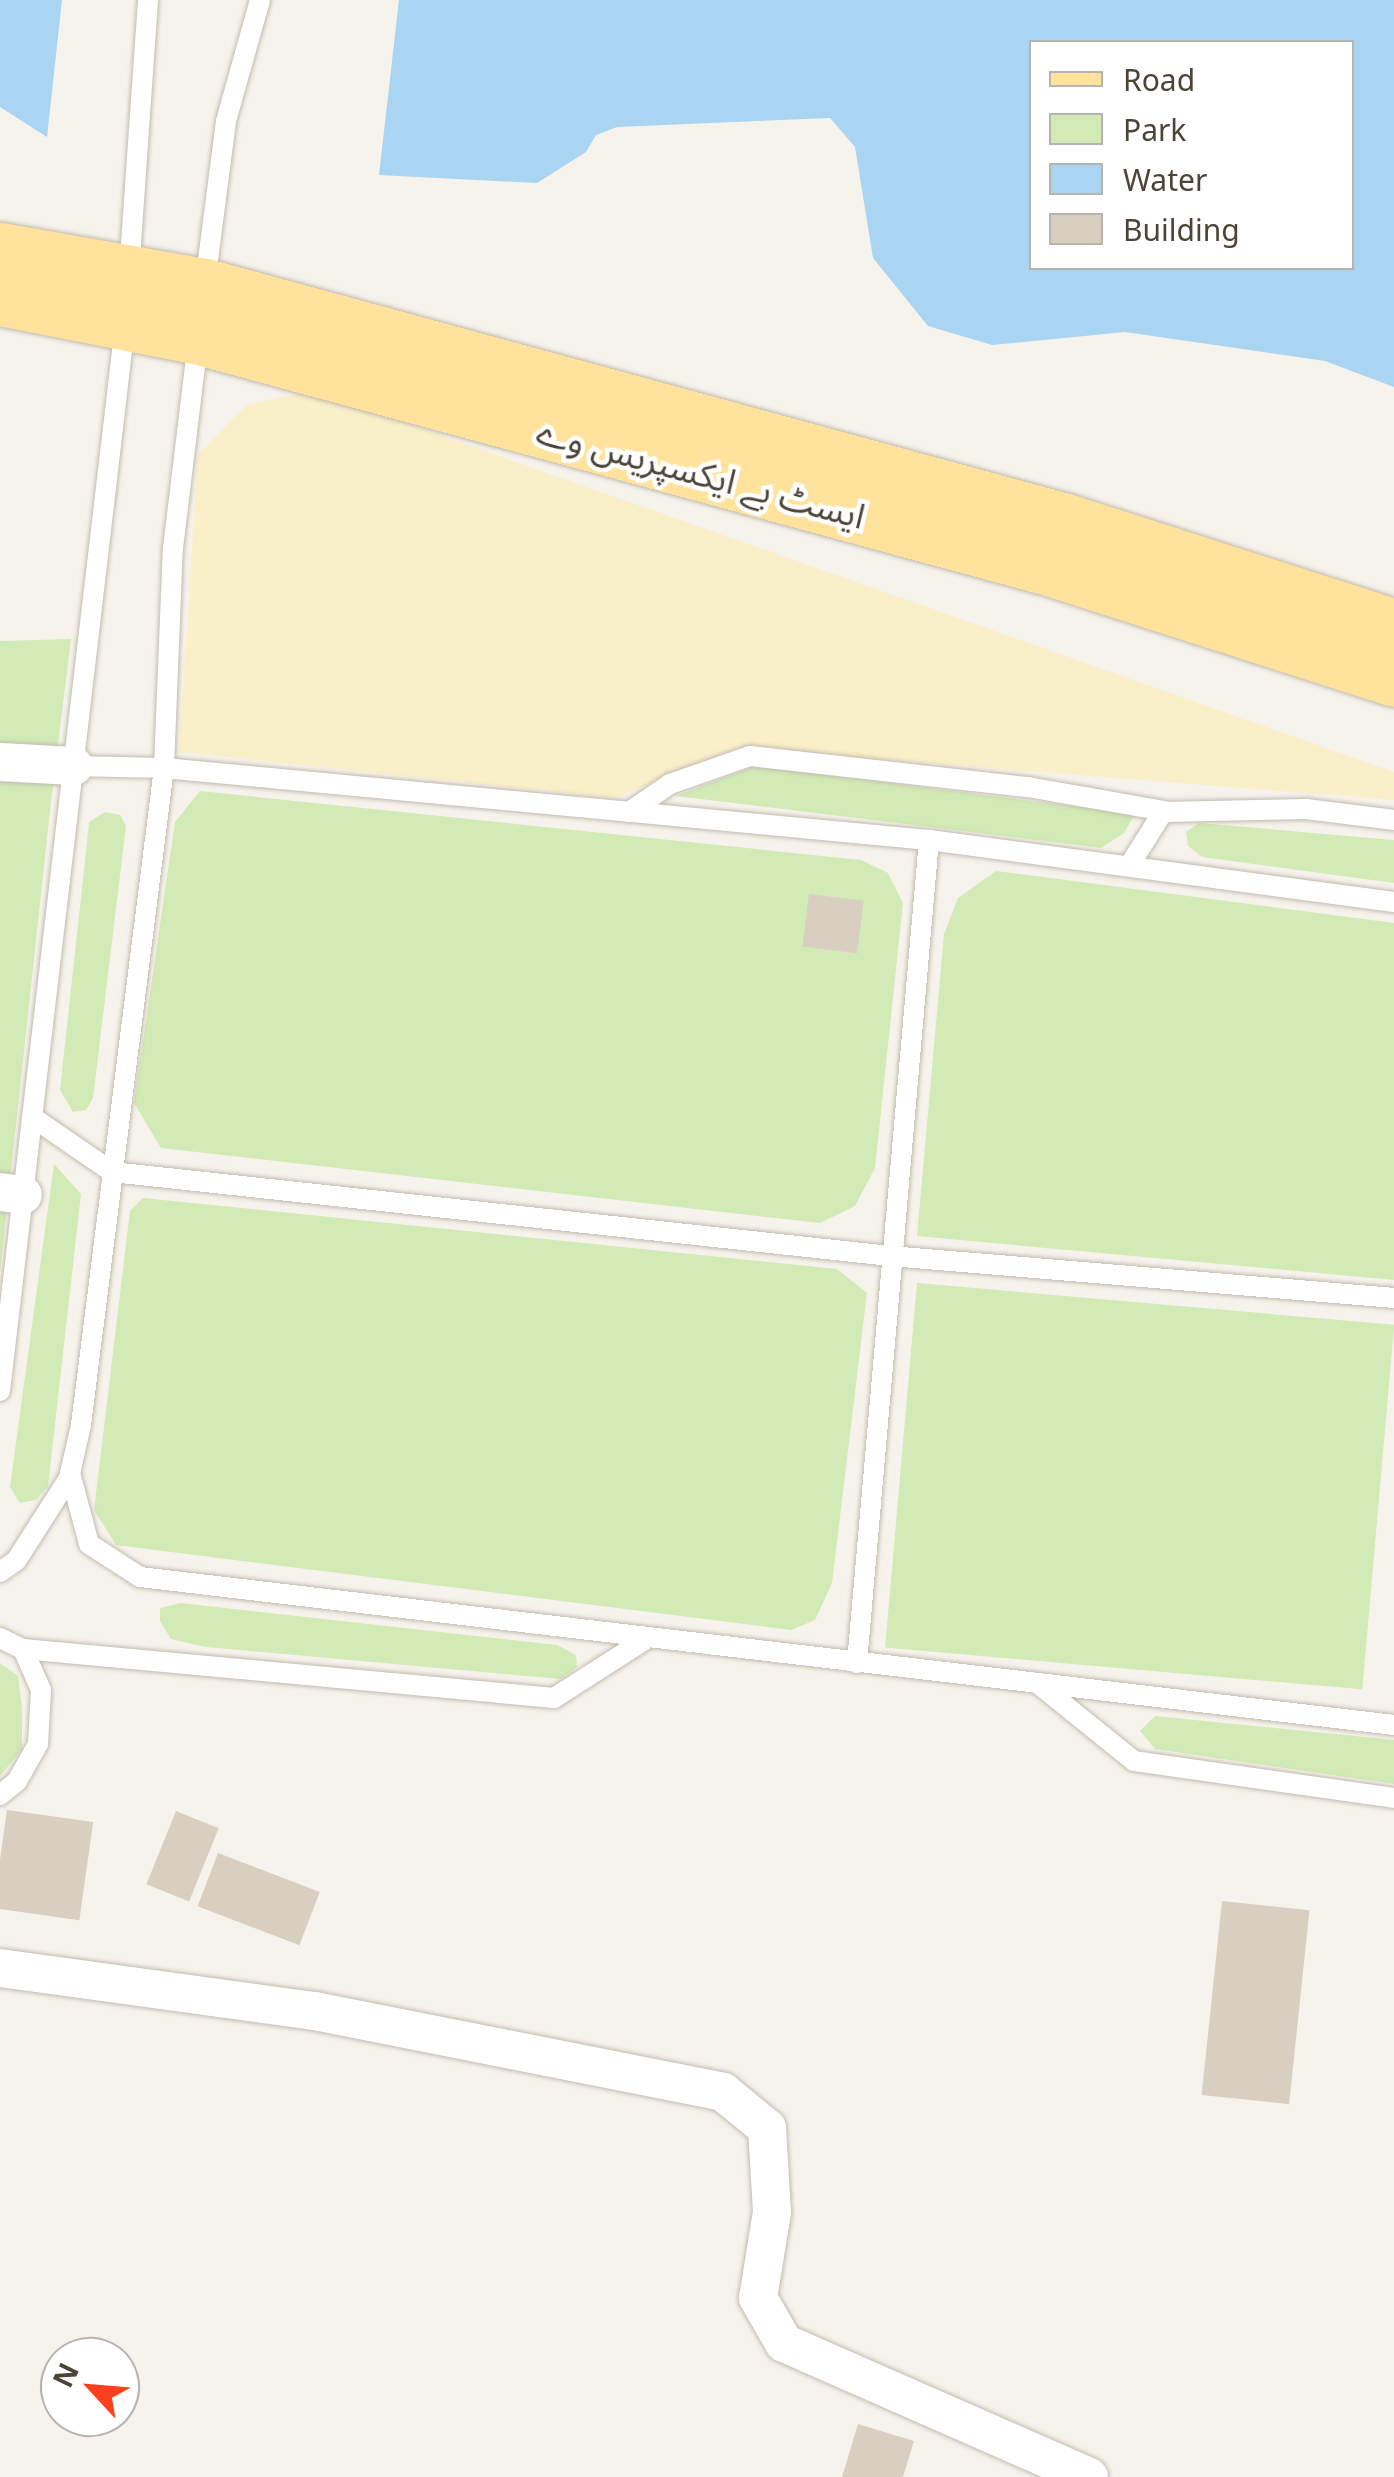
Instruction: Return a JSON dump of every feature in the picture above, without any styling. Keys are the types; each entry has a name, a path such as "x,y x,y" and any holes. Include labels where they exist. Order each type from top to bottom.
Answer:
{"main road":[{"name":"ایسٹ بے ایکسپریس وے","path":"0,250 127,298"},
{"name":"ایسٹ بے ایکسپریس وے","path":"0,298 127,298 202,311 1066,521 1394,626"},
{"name":"ایسٹ بے ایکسپریس وے","path":"202,311 1049,568 1394,679"}],"street":[{"path":"0,762 74,766"},
{"path":"0,1968 315,2010 723,2092 767,2128 772,2212 758,2298 784,2343 1089,2477"}],"lane":[{"path":"0,1391 11,1194 32,1117 127,298 148,0"},
{"path":"260,0 226,121 173,548 164,768 70,1473 89,1544 140,1576 642,1641 1394,1725"},
{"path":"629,812 670,784 750,756 1028,787 1170,812"},
{"path":"74,766 164,768 928,840 1394,902"},
{"path":"1128,866 1163,812 1306,809 1394,820"},
{"path":"856,1663 928,840"},
{"path":"32,1117 112,1172 890,1256 1394,1298"},
{"path":"0,1572 16,1562 70,1473"},
{"path":"0,1638 23,1649 554,1698 642,1641"},
{"path":"0,1794 17,1782 38,1744 41,1690 23,1649"},
{"path":"1039,1685 1134,1761 1394,1798"}],"green space":[{"path":"71,639 51,802 0,1272 0,641"},
{"path":"755,766 1135,814 1124,833 1101,848 676,796"},
{"path":"200,791 861,860 888,873 903,903 875,1168 855,1206 820,1223 161,1148 134,1103 175,822"},
{"path":"105,812 120,815 126,826 93,1098 86,1110 73,1112 60,1090 89,822"},
{"path":"1199,823 1394,840 1394,883 1202,857 1188,846 1186,832"},
{"path":"996,871 1394,923 1394,1280 917,1236 944,934 958,898"},
{"path":"54,1164 81,1194 48,1486 36,1500 20,1503 10,1487"},
{"path":"143,1198 837,1269 867,1293 832,1583 815,1620 791,1630 116,1545 94,1510 130,1211"},
{"path":"917,1283 1394,1325 1362,1689 885,1648"},
{"path":"181,1603 557,1645 576,1655 577,1667 561,1679 206,1647 171,1639 160,1621 160,1608"},
{"path":"0,1663 18,1676 22,1749 0,1776"},
{"path":"1155,1716 1394,1740 1394,1784 1155,1749 1140,1731"}],"sand":[{"path":"315,391 1394,772 1394,800 737,748 615,798 179,752 198,455 248,404"}],"water":[{"path":"0,0 62,0 47,137 0,107"},
{"path":"399,0 1394,0 1394,387 1325,361 1125,332 992,345 928,326 873,258 855,147 830,118 617,127 596,135 586,152 537,183 379,175"}],"building":[{"path":"809,894 864,901 857,953 803,947"},
{"path":"7,1810 93,1822 79,1920 0,1909 0,1860"},
{"path":"176,1811 219,1828 189,1901 146,1884"},
{"path":"218,1853 320,1892 299,1945 198,1906"},
{"path":"1222,1901 1310,1910 1289,2104 1202,2095"},
{"path":"858,2424 914,2441 903,2477 842,2477"}]}
